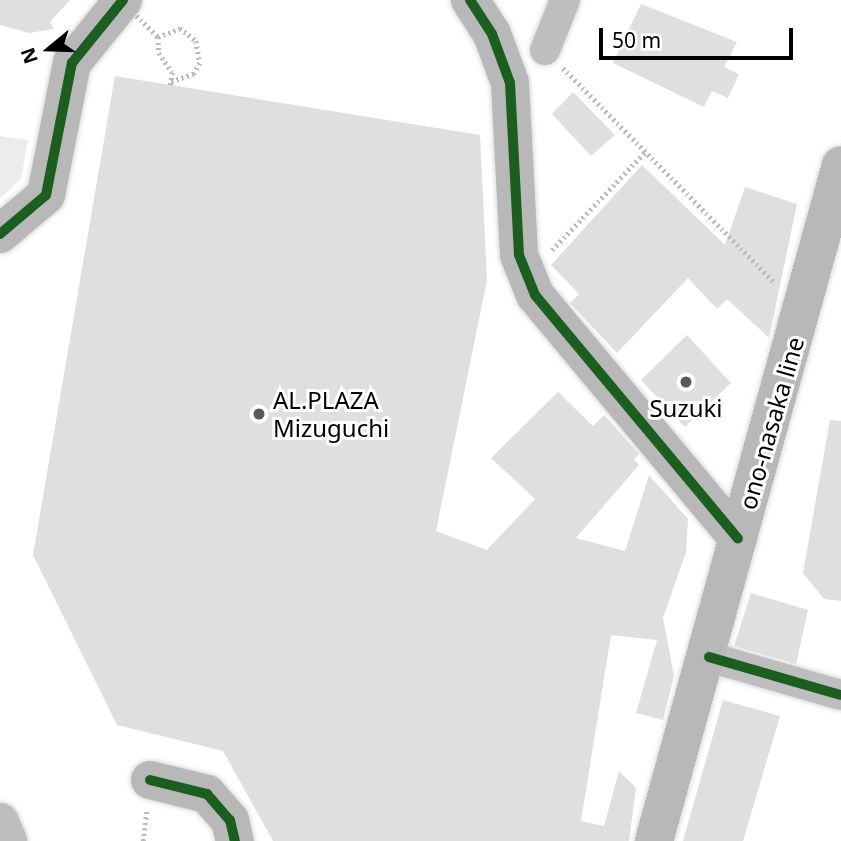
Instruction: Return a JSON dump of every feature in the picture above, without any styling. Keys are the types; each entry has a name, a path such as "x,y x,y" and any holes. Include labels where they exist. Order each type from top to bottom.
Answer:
{"highway":[{"path":"0,822 8,841"}],"street":[{"path":"0,234 46,195 72,63 122,0"},
{"path":"470,0 492,34 510,83 519,255 527,277 554,324 738,539"},
{"path":"545,50 565,0"},
{"name":"ono-nasaka line","path":"654,841 709,657 738,539 841,166"},
{"path":"709,657 841,695"},
{"path":"150,780 207,794 230,820 236,841"}],"path":[{"path":"122,0 158,37 162,59 173,68 171,83 194,74 200,62 196,41 180,28 158,37"},
{"path":"545,50 780,287"},
{"path":"527,277 645,152"}],"shaded area":[{"path":"0,136 28,140 21,179 0,198"}],"building":[{"path":"0,0 70,0 50,22 54,29 29,33 0,25"},
{"path":"641,4 737,42 724,67 739,74 728,98 712,91 704,107 613,63"},
{"name":"AL.PLAZA Mizuguchi","path":"115,76 480,135 487,280 436,531 487,550 535,499 491,458 558,392 593,426 604,415 639,454 634,459 639,465 576,538 625,551 649,475 688,519 686,552 663,618 674,676 663,720 636,713 657,640 611,635 581,821 604,826 619,771 636,788 629,841 273,841 223,751 117,725 33,555"},
{"path":"573,92 615,135 591,156 552,114"},
{"path":"642,165 725,245 745,187 797,204 769,338 727,299 717,309 688,278 617,353 570,303 579,294 551,265"},
{"name":"Suzuki","path":"687,335 731,383 685,427 641,380"},
{"path":"830,420 841,421 841,601 824,599 803,573"},
{"path":"751,593 808,610 796,664 734,646"},
{"path":"723,700 780,716 743,841 683,841"}],"cycle path":[{"path":"0,234 46,195 72,63 123,0"},
{"path":"470,0 492,34 510,83 519,255 535,295 738,539"},
{"path":"709,657 841,695"},
{"path":"150,780 207,794 230,820 235,841"}],"place":[{"name":"Suzuki","path":"686,382"},
{"name":"AL.PLAZA Mizuguchi","path":"259,414"}]}
